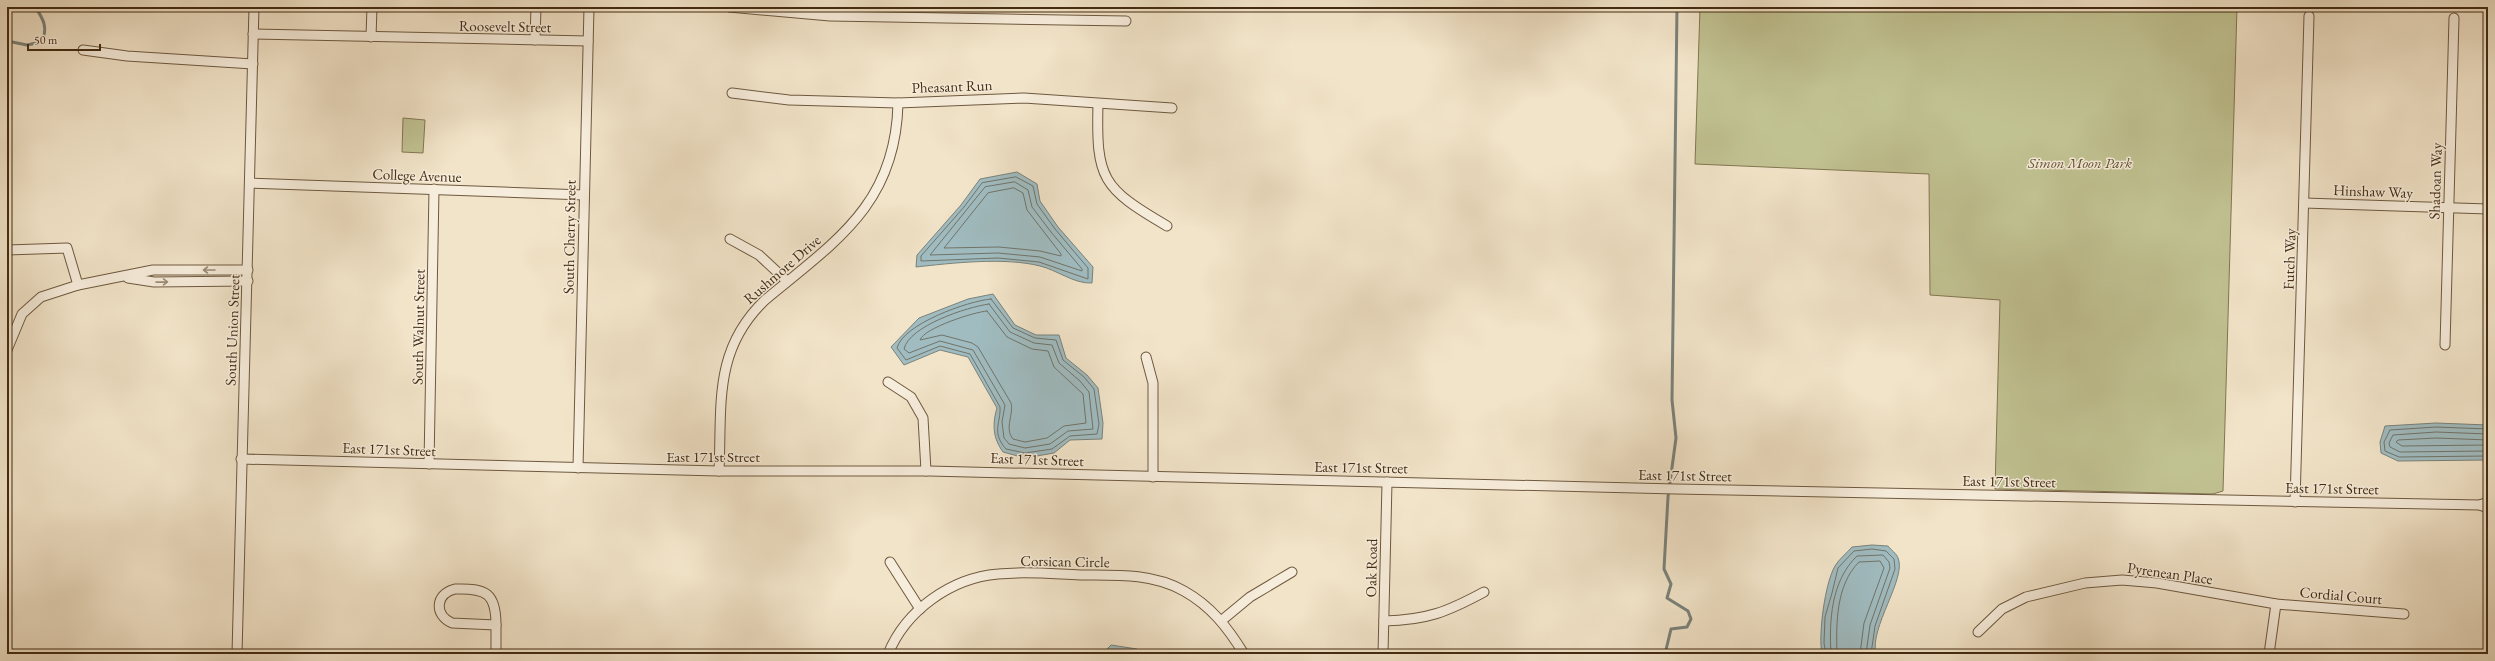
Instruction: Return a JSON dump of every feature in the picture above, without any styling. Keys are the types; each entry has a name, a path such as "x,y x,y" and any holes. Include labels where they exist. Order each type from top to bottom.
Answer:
{"street":[{"name":"South Union Street","path":"237,654 254,7"},
{"path":"372,7 372,37"},
{"path":"536,7 536,40"},
{"name":"South Cherry Street","path":"578,468 589,7"},
{"path":"729,7 757,8 830,16 1126,21"},
{"name":"Futch Way","path":"2295,502 2309,16"},
{"name":"Shadoan Way","path":"2445,345 2454,18"},
{"name":"Roosevelt Street","path":"253,34 588,42"},
{"path":"83,50 127,56 252,64"},
{"name":"Pheasant Run","path":"732,93 789,100 898,102 1024,98 1172,108"},
{"name":"Rushmore Drive","path":"719,471 723,384 730,349 736,335 754,311 844,234 873,198 891,154 897,122 898,102"},
{"path":"1098,104 1098,156 1108,182 1128,203 1167,226"},
{"name":"College Avenue","path":"250,183 584,195"},
{"name":"South Walnut Street","path":"429,464 434,189"},
{"name":"Hinshaw Way","path":"2304,203 2488,209"},
{"path":"730,239 759,255 788,281"},
{"path":"7,250 67,248 78,285"},
{"path":"7,350 22,314 36,300 78,285 153,270 248,270"},
{"path":"123,277 154,282 248,281"},
{"path":"1146,357 1153,383 1152,477"},
{"path":"888,382 911,397 923,418 926,471"},
{"name":"East 171st Street","path":"241,459 719,471 926,471 1676,489 2485,505"},
{"name":"Oak Road","path":"1383,654 1387,482"},
{"path":"890,562 920,609"},
{"path":"1222,620 1250,597 1292,572"},
{"name":"Corsican Circle","path":"888,654 898,636 920,609 955,585 988,575 1128,576 1153,579 1183,590 1199,600 1222,620 1244,654"},
{"name":"Pyrenean Place","path":"1978,632 2002,609 2026,597 2085,583 2122,580 2157,583 2276,604"},
{"path":"496,625 452,624 447,621 439,611 441,597 445,593 455,589 483,591 494,602 496,625 496,654"},
{"path":"1384,621 1409,620 1434,616 1484,592"},
{"path":"2270,654 2276,604"},
{"name":"Cordial Court","path":"2276,604 2404,614"}],"green space":[{"name":"Simon Moon Park","path":"1700,7 2237,7 2223,491 2213,494 1995,489 2000,300 1930,295 1929,174 1695,164"},
{"path":"403,118 425,120 423,153 402,152"}],"water":[{"path":"1017,172 1037,184 1040,201 1058,227 1093,267 1092,283 1085,283 1046,268 1026,263 995,261 916,267 917,255 961,205 980,179"},
{"path":"993,294 1015,325 1036,335 1059,335 1066,358 1087,375 1098,388 1103,423 1102,439 1070,440 1054,453 1025,458 1003,452 997,442 994,431 994,420 997,408 968,357 940,350 904,365 891,347 919,318 968,299"},
{"path":"2436,423 2488,425 2488,460 2398,461 2381,453 2380,442 2385,426"},
{"path":"1872,545 1888,546 1897,556 1899,567 1897,578 1878,631 1875,643 1876,654 1822,654 1821,635 1823,609 1831,574 1835,566 1852,547"},
{"path":"1111,645 1137,649 1142,654 1102,654"}],"waterway":[{"path":"7,41 27,45 41,42 45,33 45,28 35,7"},
{"path":"1665,654 1671,629 1687,627 1691,619 1688,611 1667,598 1671,584 1664,569 1668,497 1676,438 1672,400 1677,7"}]}
